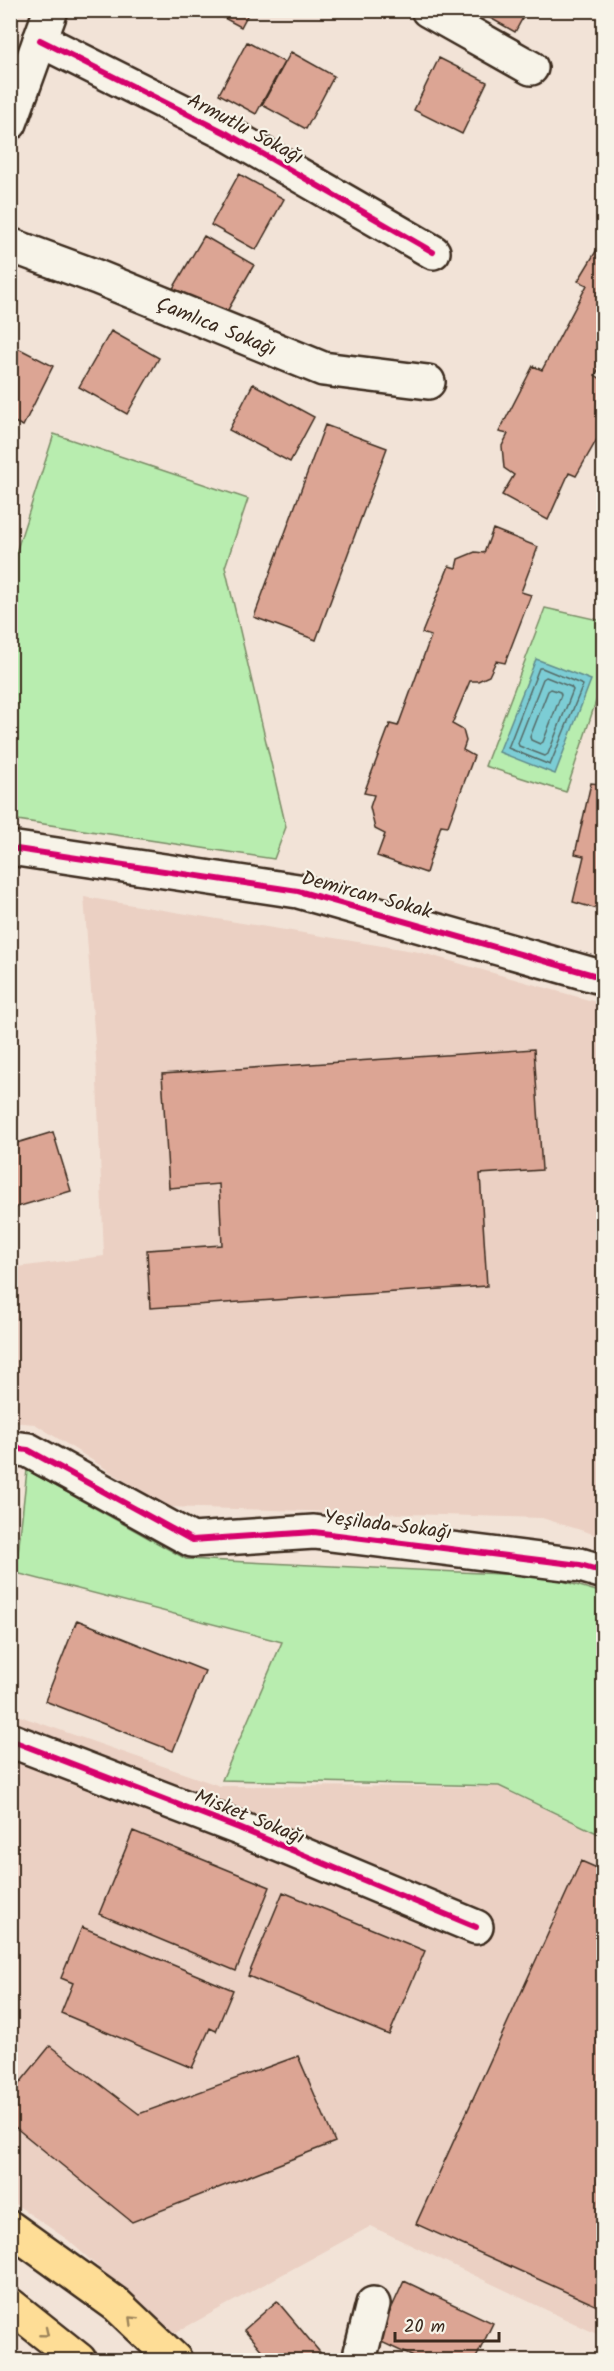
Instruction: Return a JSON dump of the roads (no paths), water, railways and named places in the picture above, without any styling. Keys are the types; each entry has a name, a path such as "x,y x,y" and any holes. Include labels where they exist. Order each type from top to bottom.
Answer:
{"main road":[{"path":"10,2228 117,2306 175,2361"},
{"path":"10,2305 79,2361"}],"street":[{"path":"428,10 531,68"},
{"path":"10,123 45,26"},
{"name":"Armutlu Sokağı","path":"45,26 433,252"},
{"name":"Çamlıca Sokağı","path":"10,245 97,277 323,369 428,382"},
{"name":"Demircan Sokak","path":"10,848 298,891 603,978"},
{"name":"Yeşilada Sokağı","path":"10,1448 28,1450 192,1540 314,1532 580,1565 603,1572"},
{"name":"Misket Sokağı","path":"10,1740 239,1828 476,1927"},
{"path":"359,2361 373,2304"}],"water":[{"path":"536,659 591,680 555,774 499,752"}]}
